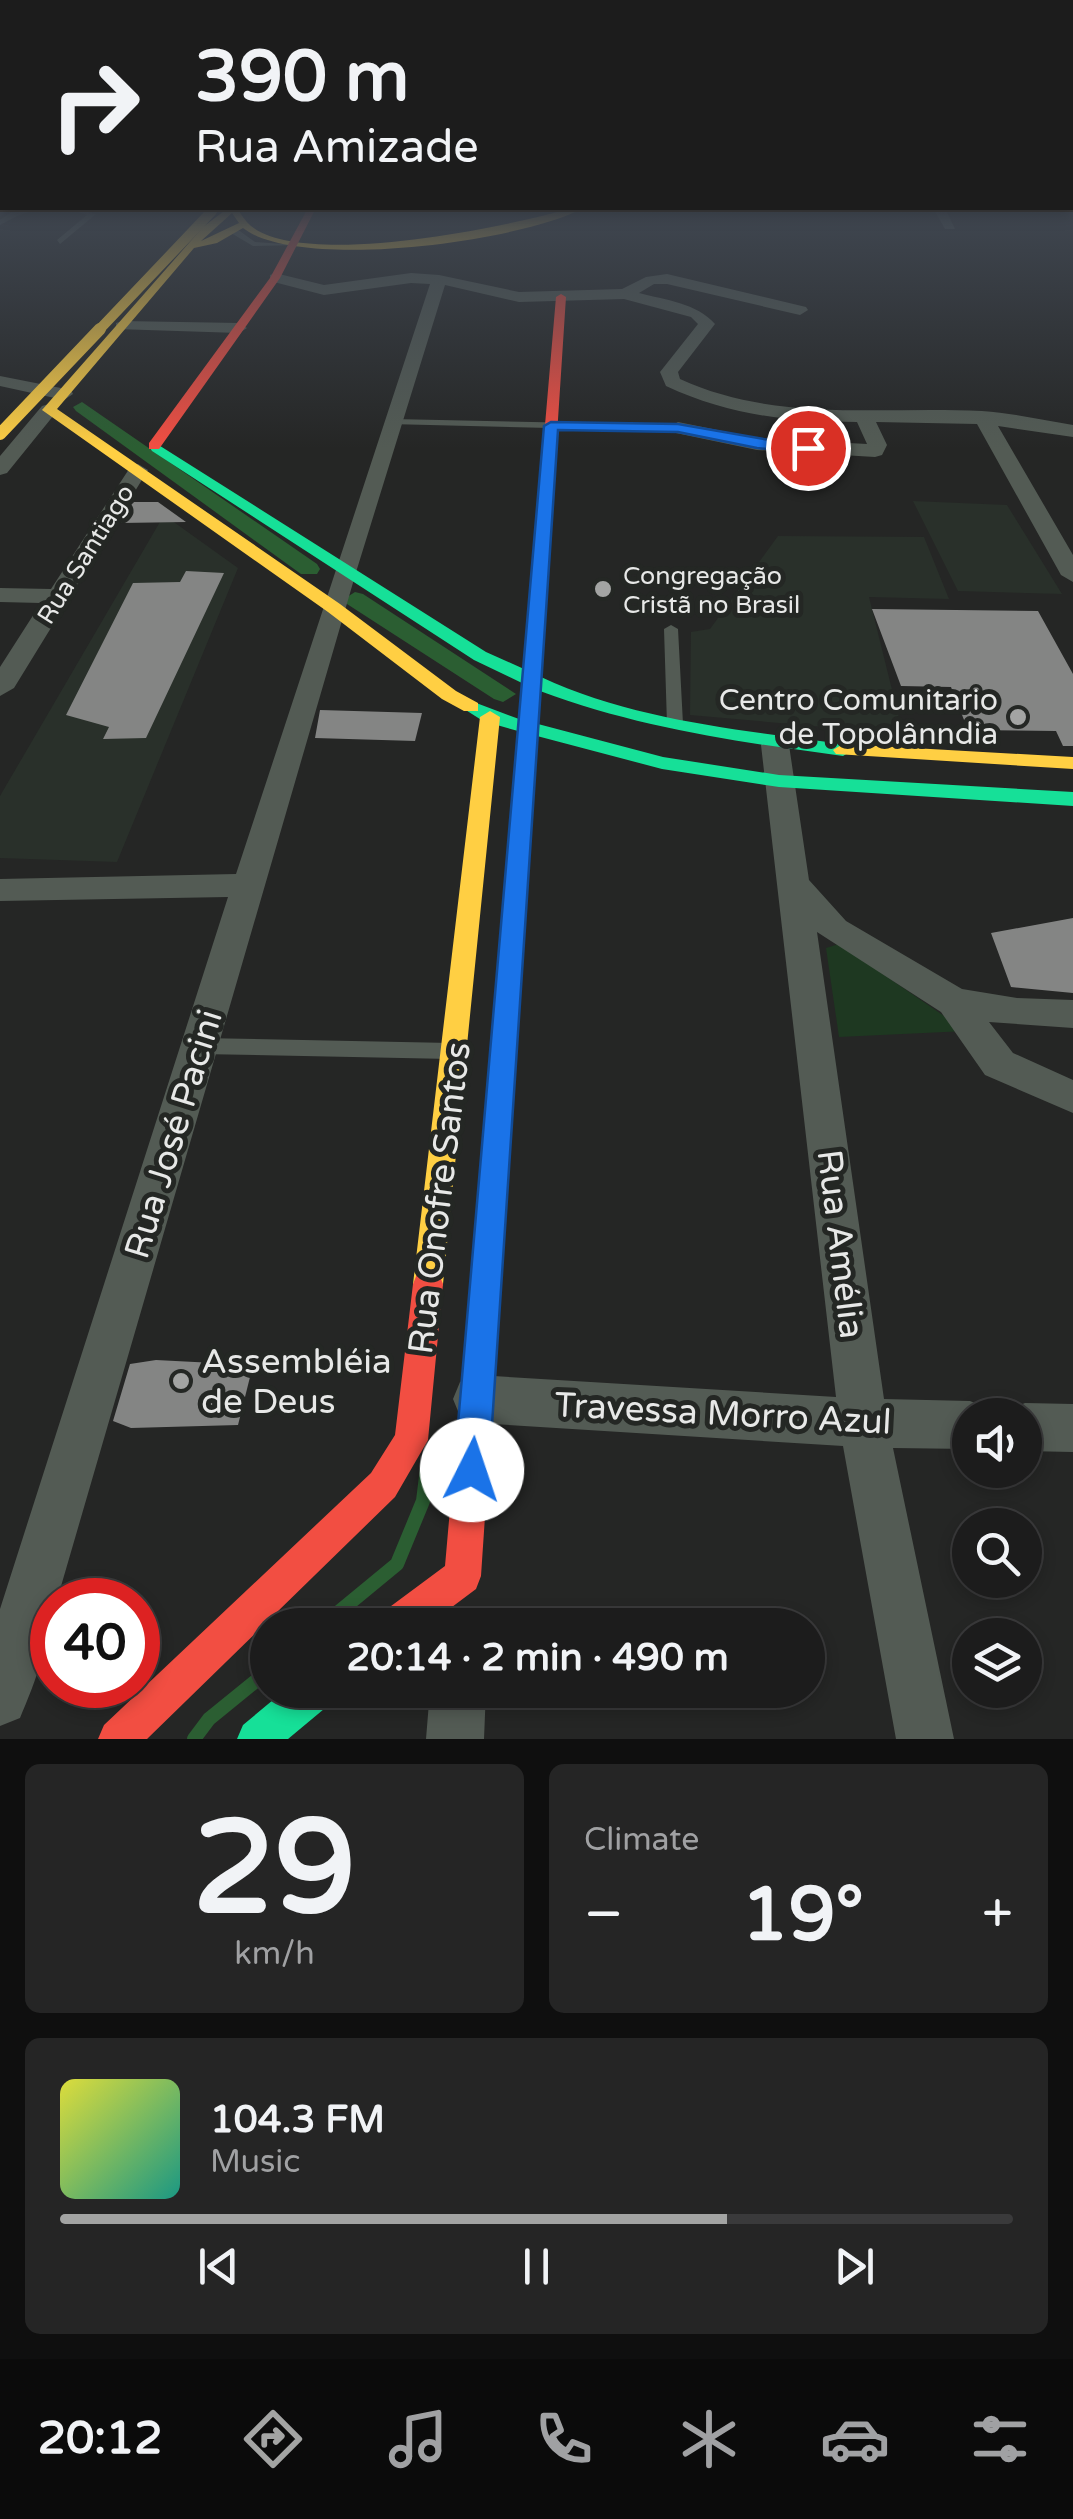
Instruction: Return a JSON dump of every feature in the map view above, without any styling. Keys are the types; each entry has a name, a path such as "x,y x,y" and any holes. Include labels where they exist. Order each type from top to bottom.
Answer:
{"main road":[{"path":"0,434 154,286"},
{"path":"157,286 66,398 138,470 334,608 449,695 490,717 662,763 1073,763"},
{"path":"269,286 147,441 480,656 532,683 674,724 777,763 1073,799"},
{"name":"Rua Onofre Santos","path":"462,1600 562,297"},
{"name":"Rua Onofre Santos","path":"118,1739 383,1485 411,1440 490,717"},
{"path":"257,1739 294,1708"}],"street":[{"path":"308,286 324,290 349,286"},
{"name":"Rua José Pacini","path":"0,1698 345,569 437,286"},
{"path":"473,286 498,295 625,294 697,314 706,324 669,372 672,382 764,414 984,417 1073,431"},
{"path":"625,294 640,286"},
{"path":"698,286 800,310"},
{"path":"122,326 239,328"},
{"path":"0,381 66,398 0,469"},
{"path":"678,428 757,444 876,451 878,445 864,416"},
{"path":"984,417 1073,575"},
{"name":"Rua Santiago","path":"0,688 138,470"},
{"path":"0,595 58,596"},
{"name":"Rua Amélia","path":"777,763 864,1423 925,1739"},
{"path":"0,890 249,885"},
{"path":"796,887 834,930 954,1002 1017,1012 1073,1014"},
{"path":"954,1002 999,1064 1073,1097"},
{"name":"Travessa Morro Azul","path":"477,1399 952,1425"},
{"path":"1042,1427 1073,1428"},
{"path":"456,1739 457,1708"}],"lane":[{"path":"394,422 678,428"},
{"path":"671,629 674,724"},
{"path":"200,1046 456,1051"}],"shaded area":[{"path":"913,501 1007,505 1062,594 958,591"},
{"path":"164,515 238,568 117,862 0,858 0,796"},
{"path":"778,536 924,537 949,599 869,597 903,734 690,715 691,632 710,629"}],"green space":[{"path":"839,944 966,1031 839,1037 826,948"}],"building":[{"path":"133,502 158,502 186,522 120,523"},
{"path":"186,571 224,573 146,738 103,739 109,727 66,715 133,583 180,582"},
{"path":"872,609 1038,611 1073,674 1073,746 1063,746 1056,731 968,730 951,687 901,686"},
{"path":"320,710 422,713 415,741 315,738"},
{"path":"1073,918 1073,993 1011,987 991,933"},
{"name":"Assembléia de Deus","path":"156,1360 253,1365 238,1425 131,1428 113,1421 130,1364"}],"waterway":[{"path":"82,407 309,569"},
{"path":"355,599 503,694"},
{"path":"344,1608 397,1564 423,1501 427,1468"},
{"path":"194,1739 209,1719 250,1686"}],"traffic: fast":[{"path":"157,448 480,656 549,688 621,712 695,730 843,750"},
{"path":"481,1338 539,588"},
{"path":"471,707 490,717 662,763 779,781 1073,799"},
{"path":"257,1739 294,1708"}],"traffic: slow":[{"path":"0,434 141,286"},
{"path":"156,286 49,410 471,707"},
{"path":"428,1284 490,717"},
{"path":"843,750 1073,763"}],"traffic: jam":[{"path":"154,446 269,286"},
{"path":"539,588 561,297"},
{"path":"118,1739 383,1485 411,1440 428,1284"},
{"path":"419,1608 463,1576 481,1338"}],"place":[{"name":"Congregação Cristã no Brasil","path":"603,589"},
{"name":"Centro Comunitario de Topolânndia","path":"1018,717"},
{"name":"Assembléia de Deus","path":"181,1381"}],"route":[{"path":"472,1470 551,426 678,428 757,444 808,448"}]}
